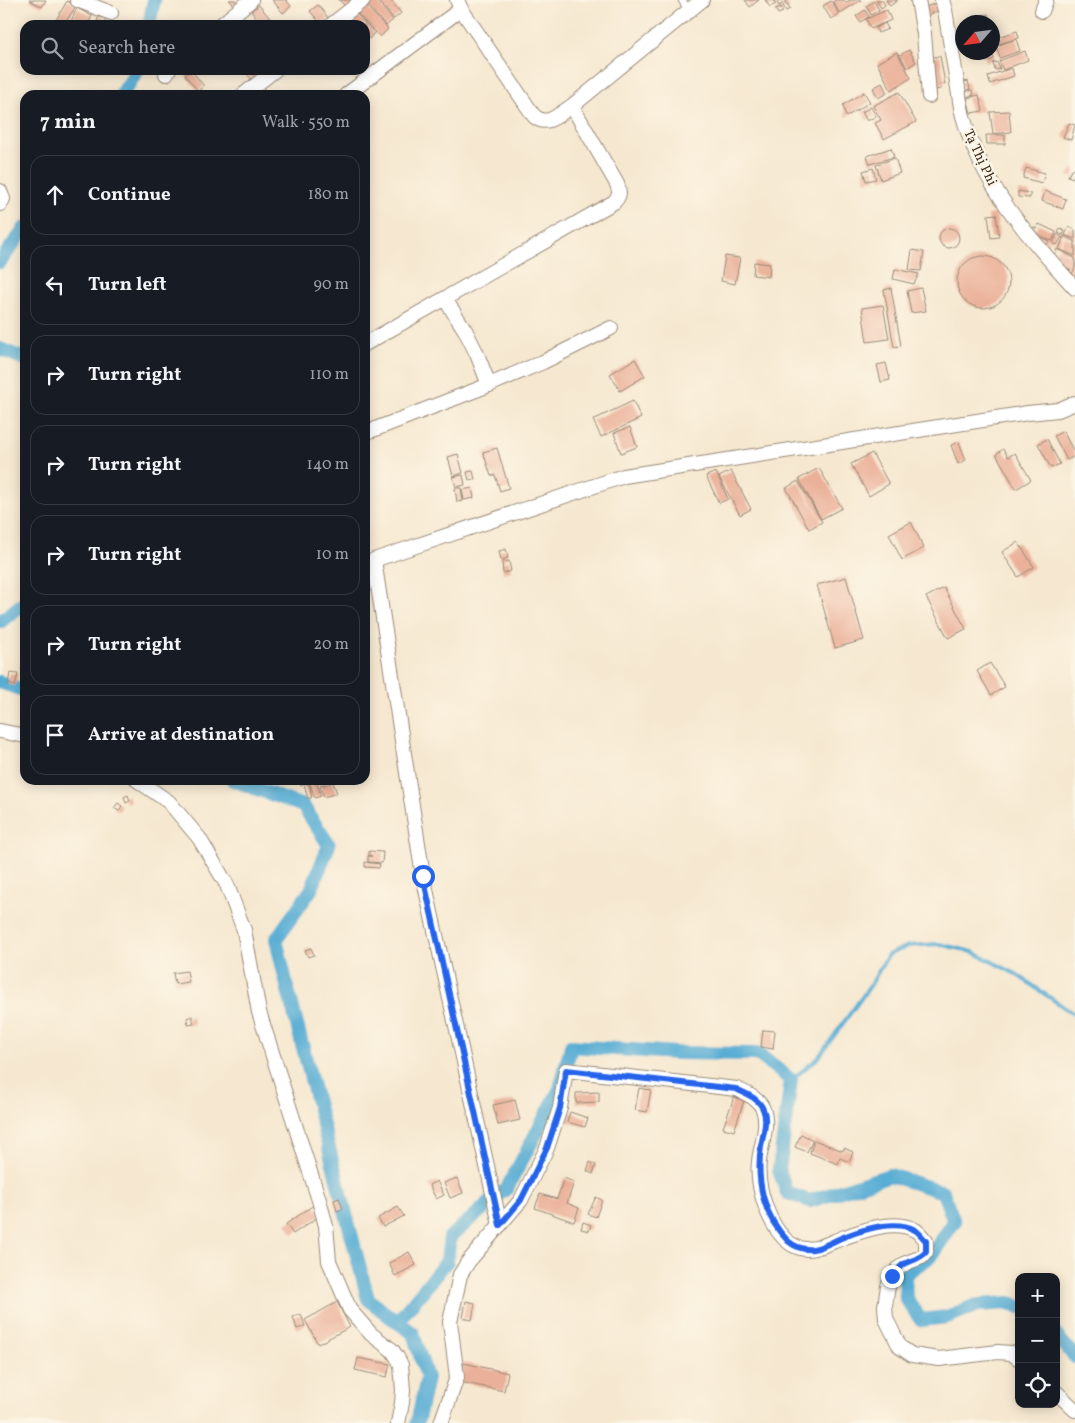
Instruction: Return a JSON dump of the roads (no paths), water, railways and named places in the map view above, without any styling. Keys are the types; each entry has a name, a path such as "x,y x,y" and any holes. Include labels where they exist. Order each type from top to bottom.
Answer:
{"street":[{"path":"77,0 111,13"},
{"path":"227,20 252,0"},
{"path":"338,20 363,0"},
{"path":"352,90 459,4 534,116 539,121 546,122 572,106 686,5 702,0"},
{"path":"918,0 924,34 929,96"},
{"name":"Tạ Thị Phi","path":"942,0 963,115 970,138 980,160 1003,203 1023,229 1075,288"},
{"path":"249,90 269,75"},
{"path":"370,341 618,198 620,191 617,184 572,106"},
{"path":"0,190 2,199 0,204"},
{"path":"445,299 465,330 489,385"},
{"path":"370,431 543,362 611,328"},
{"path":"500,1225 423,876 374,560 624,476 1058,410 1075,404"},
{"path":"0,731 20,735"},
{"path":"144,785 169,802 199,838 227,885 244,930 258,1012 319,1200 326,1226 329,1260 350,1310 370,1334 392,1350 401,1365 403,1390 398,1423"},
{"path":"441,1423 456,1377 450,1322 460,1275 468,1262 521,1200 547,1148 560,1108 566,1070 736,1089 750,1095 758,1101 764,1111 765,1126 758,1164 762,1192 773,1223 791,1244 803,1249 815,1249 844,1237 887,1225 914,1229 926,1241 926,1252 922,1257 906,1263 892,1276 888,1286 885,1306 886,1319 900,1347 912,1354 940,1359 998,1352 1011,1353 1015,1356"},
{"path":"1060,1396 1075,1410"}],"waterway":[{"path":"150,20 154,0"},
{"path":"124,90 135,75"},
{"path":"0,262 20,235"},
{"path":"0,349 20,357"},
{"path":"0,622 20,606"},
{"path":"0,682 20,689"},
{"path":"246,785 303,806 329,845 311,890 276,939 368,1299 413,1333 427,1378 417,1423"},
{"path":"791,1080 818,1058 870,986 888,955 908,946 939,944 973,952 1016,974 1075,1015"},
{"path":"397,1322 447,1261 450,1237 507,1188 560,1089 571,1046 676,1053 758,1054 791,1080 779,1170 787,1193 810,1201 890,1175 943,1192 954,1222 931,1256 905,1274 906,1299 921,1320 947,1317 977,1305 1010,1303 1015,1305"},
{"path":"1060,1340 1075,1357"}]}
